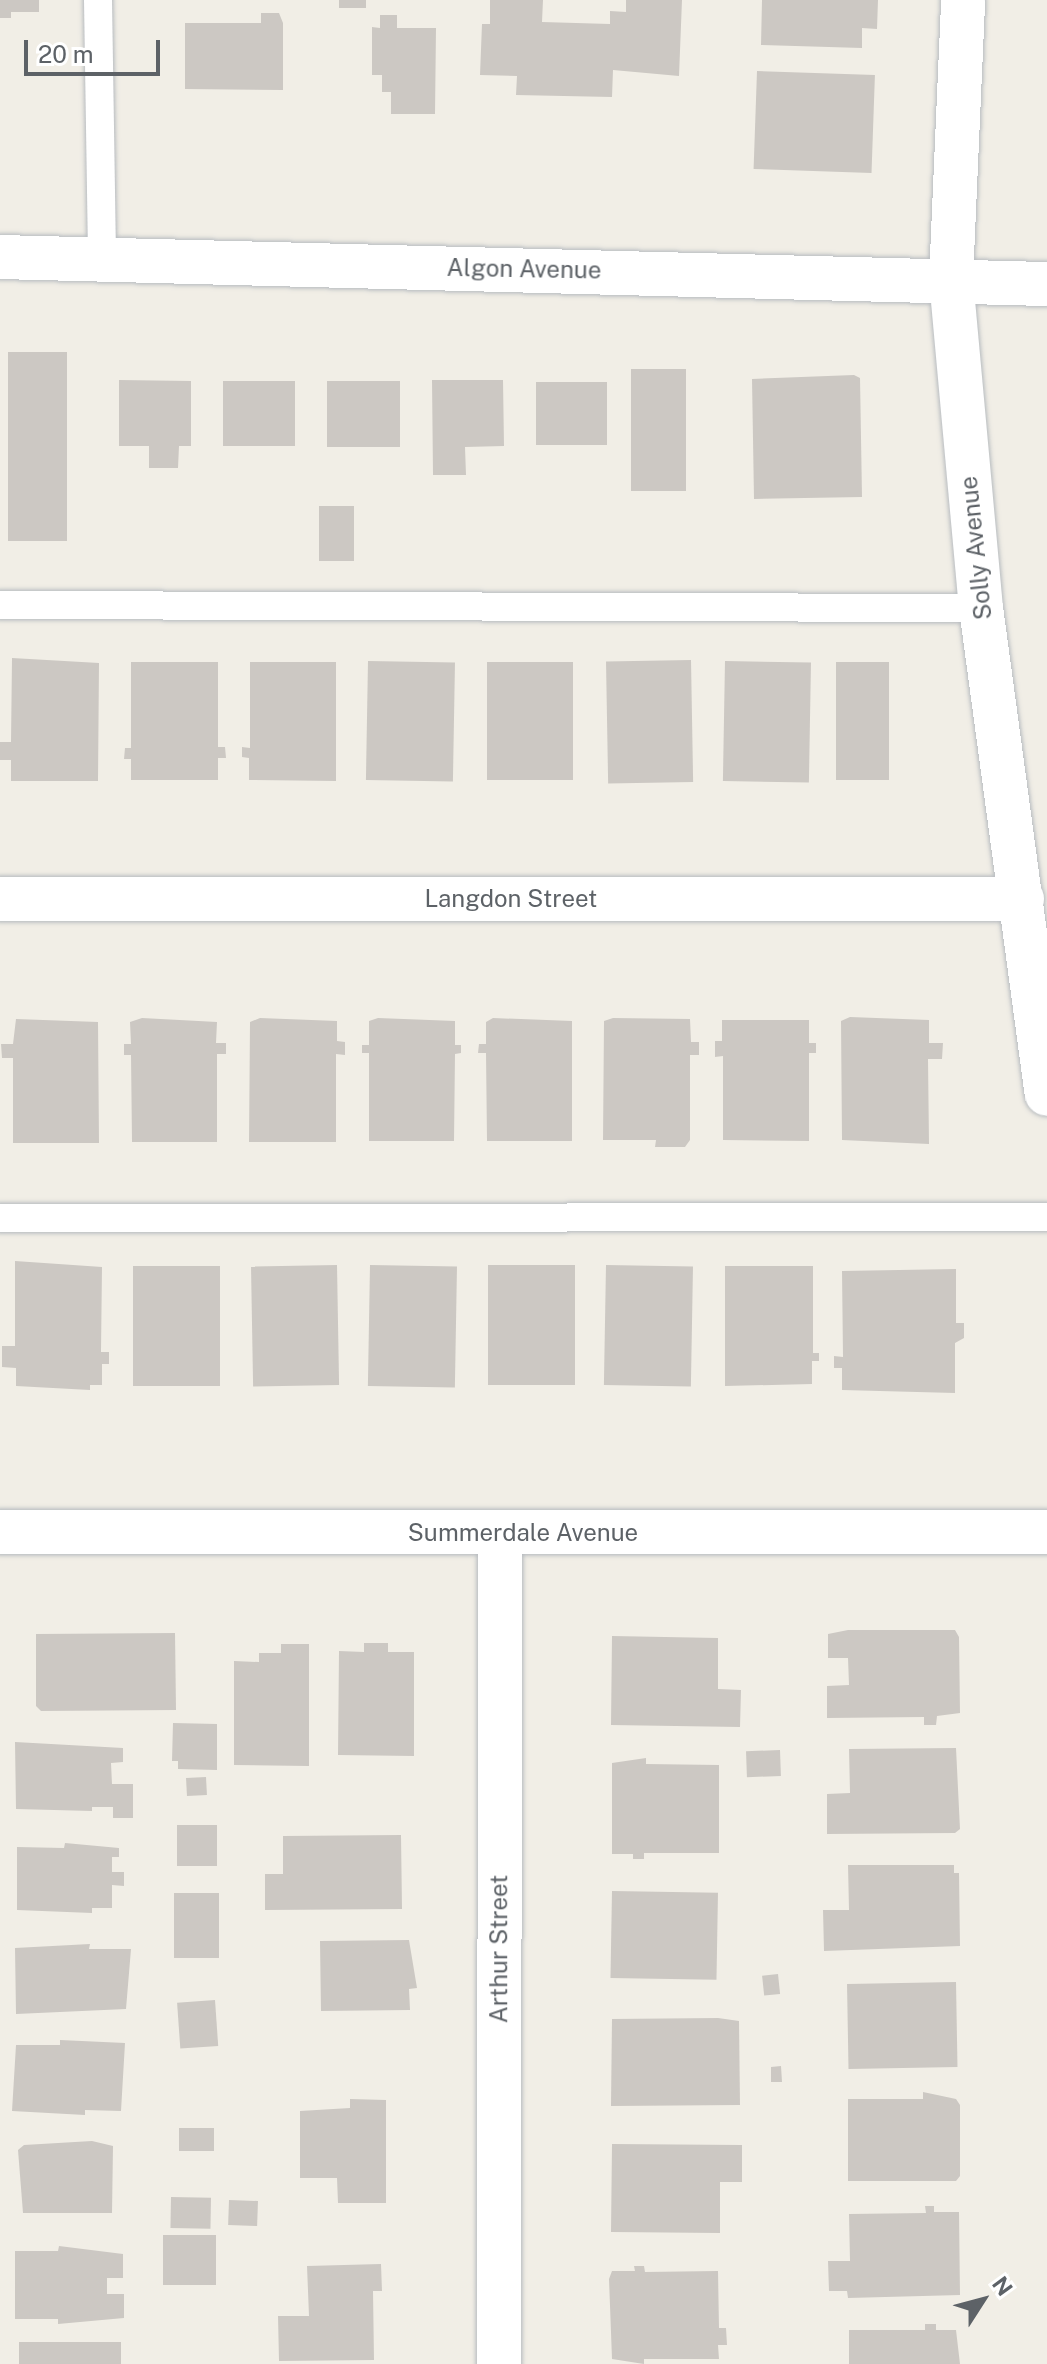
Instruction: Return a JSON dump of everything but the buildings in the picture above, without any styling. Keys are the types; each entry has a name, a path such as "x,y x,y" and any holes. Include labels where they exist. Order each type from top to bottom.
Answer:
{"street":[{"name":"Solly Avenue","path":"963,0 951,279 981,608 1047,1094"},
{"name":"Algon Avenue","path":"0,257 951,279 1047,284"},
{"name":"Langdon Street","path":"0,899 1022,899"},
{"name":"Summerdale Avenue","path":"0,1532 1047,1532"},
{"name":"Arthur Street","path":"499,2364 500,1534"}],"lane":[{"path":"98,0 102,259"},
{"path":"0,605 981,608"},
{"path":"0,1218 1047,1217"}]}
